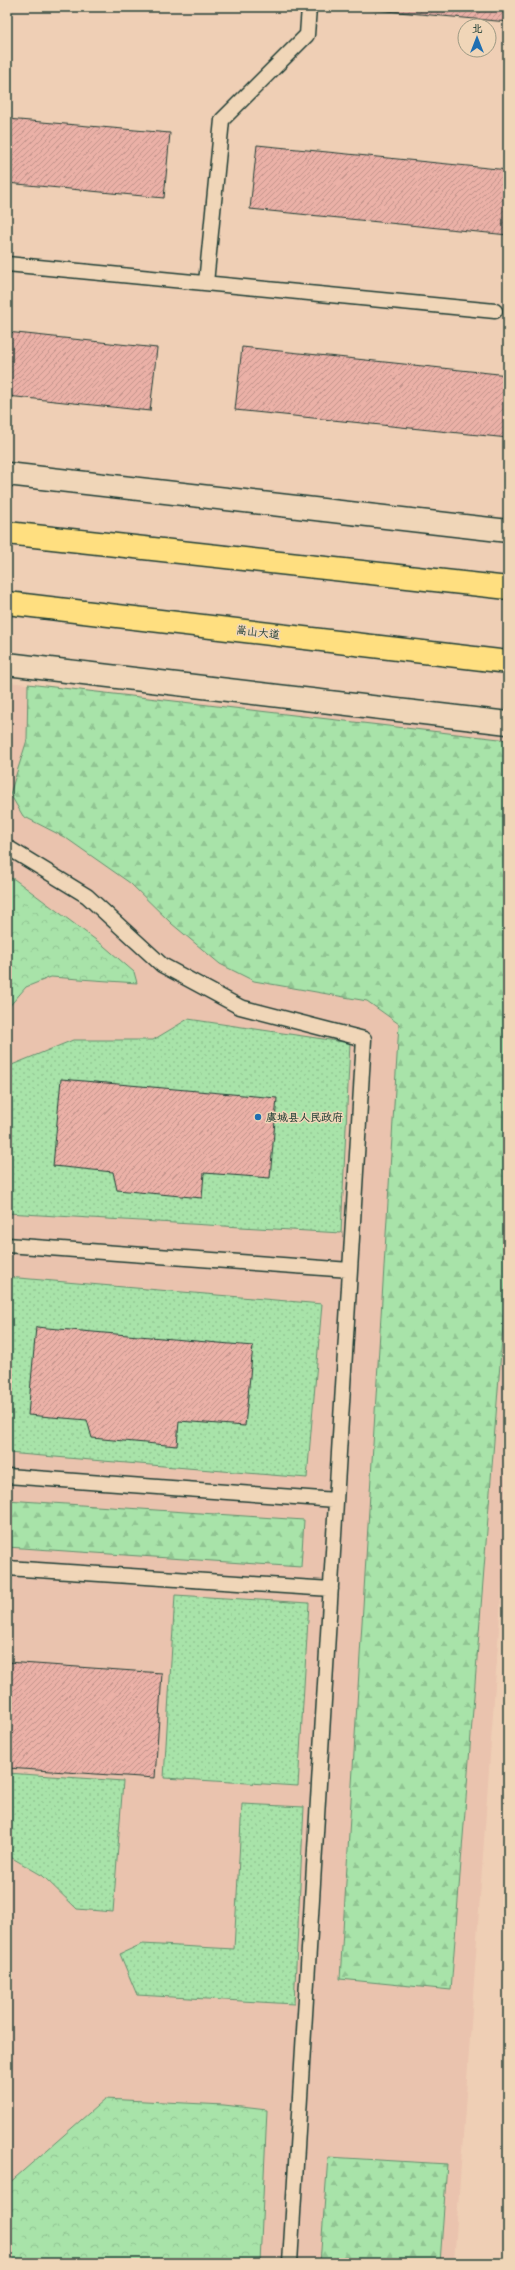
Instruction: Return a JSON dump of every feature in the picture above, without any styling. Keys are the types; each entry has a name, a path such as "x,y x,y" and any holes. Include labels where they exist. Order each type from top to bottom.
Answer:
{"main road":[{"path":"7,474 508,531"},
{"path":"7,533 508,588"},
{"name":"嵩山大道","path":"7,603 508,662"},
{"path":"7,664 508,724"}],"lane":[{"path":"206,283 222,120 307,35 309,7"},
{"path":"7,264 495,311"},
{"path":"7,848 87,896 162,965 234,1004 240,1007 364,1039 290,2263"},
{"path":"7,1245 350,1270"},
{"path":"7,1476 336,1500"},
{"path":"7,1568 331,1589"}],"shaded area":[{"name":"虞城县人民政府","path":"7,682 508,733 508,1502 454,2263 7,2263"}],"green space":[{"path":"28,684 508,740 508,1262 451,1990 340,1979 399,1024 367,1001 254,981 220,964 172,924 130,883 66,838 23,816 10,794 27,740"},
{"path":"7,877 14,879 104,946 134,972 137,983 51,977 26,987 7,1009"},
{"path":"188,1019 350,1043 341,1233 7,1213 7,1067 73,1040 153,1040"},
{"path":"7,1277 322,1304 307,1478 7,1453"},
{"path":"7,1500 304,1520 301,1567 7,1547"},
{"path":"175,1595 309,1603 298,1786 164,1778"},
{"path":"7,1773 123,1781 113,1912 77,1909 43,1876 7,1855"},
{"path":"242,1804 304,1807 294,2004 137,1995 120,1954 142,1944 234,1949"},
{"path":"105,2099 224,2105 267,2110 260,2263 7,2263 7,2185"},
{"path":"328,2157 447,2164 440,2263 320,2263"}],"building":[{"path":"365,7 508,7 508,22 497,21 497,18 464,18 365,9"},
{"path":"7,119 170,133 164,198 7,183"},
{"path":"257,145 508,170 508,235 250,209"},
{"path":"7,332 157,348 150,411 7,396"},
{"path":"242,347 508,375 508,438 235,410"},
{"path":"61,1079 277,1098 270,1178 204,1173 202,1198 117,1190 113,1172 53,1166"},
{"path":"36,1327 253,1346 245,1426 179,1421 177,1446 92,1438 87,1420 28,1415"},
{"path":"7,1662 162,1673 155,1778 7,1768"}],"place":[{"name":"虞城县人民政府","path":"258,1117"}]}
